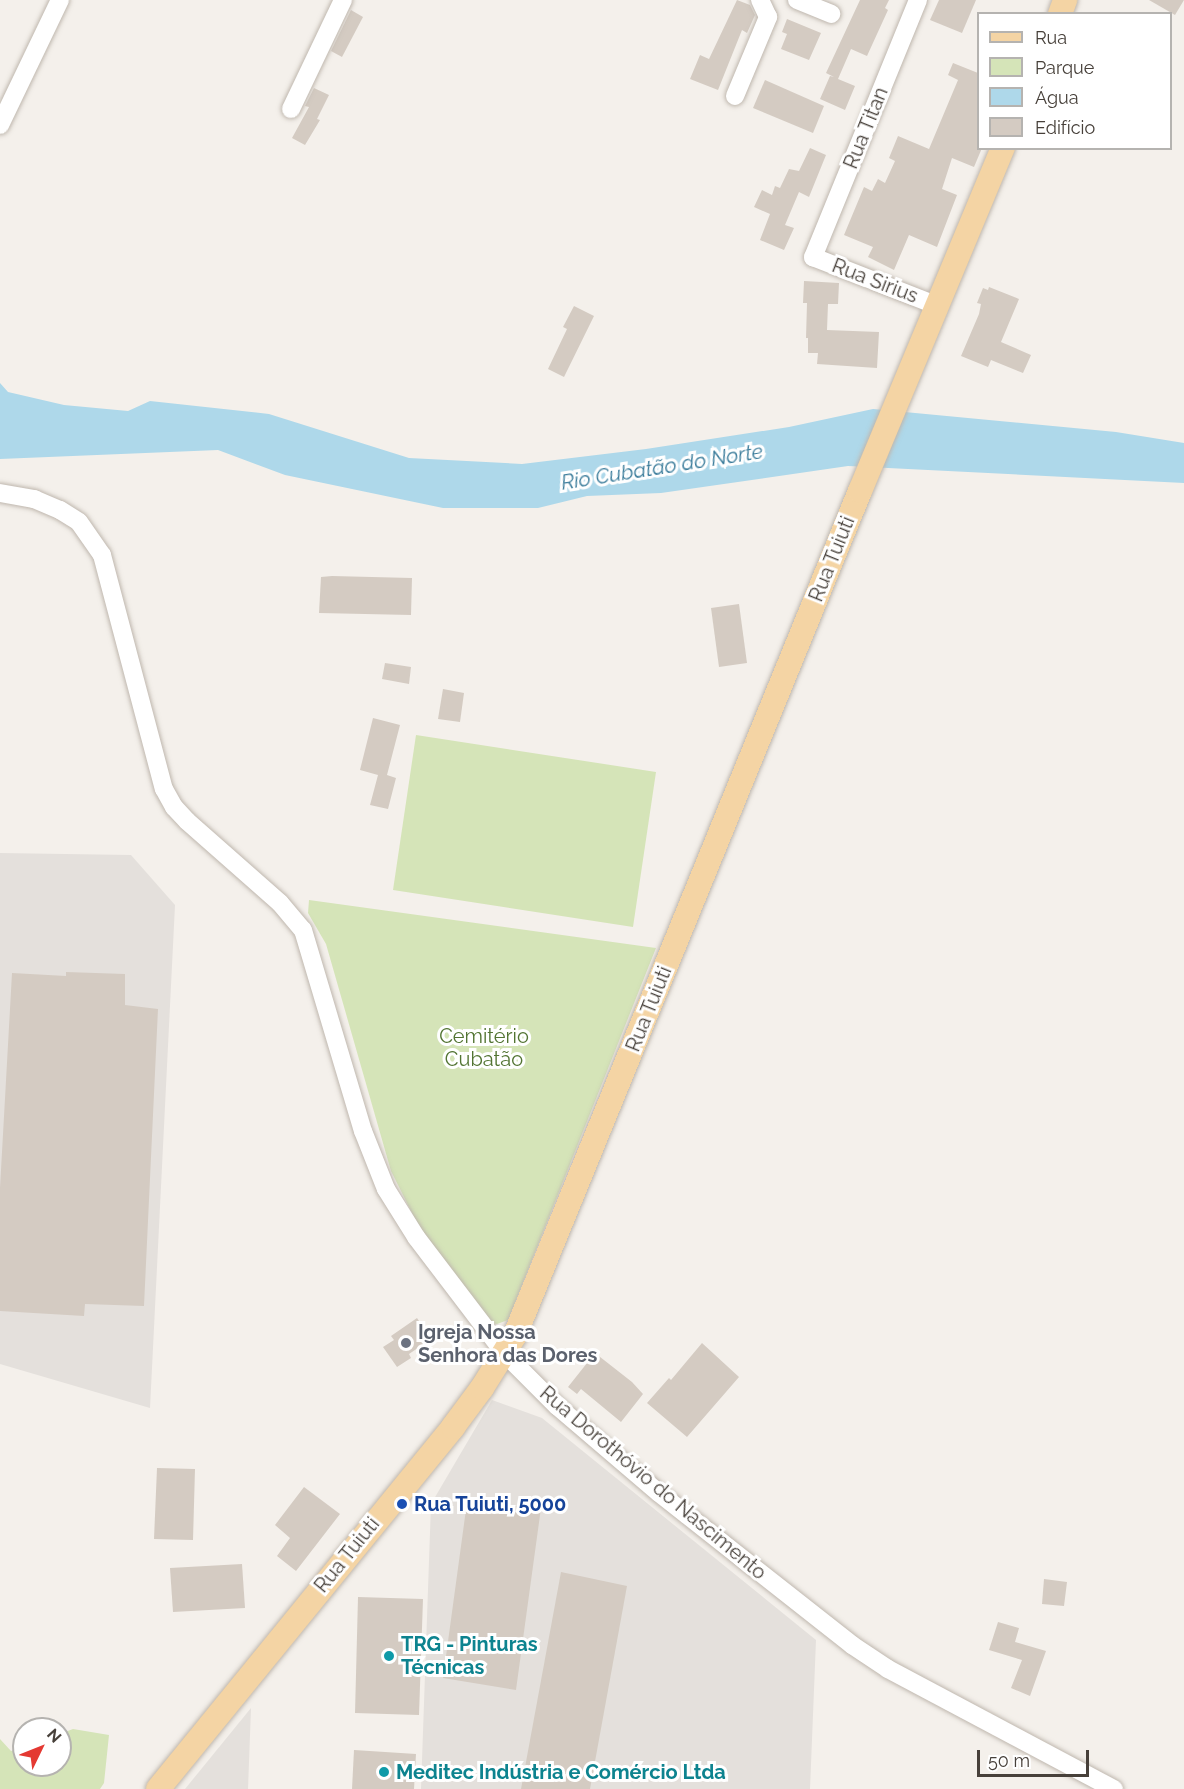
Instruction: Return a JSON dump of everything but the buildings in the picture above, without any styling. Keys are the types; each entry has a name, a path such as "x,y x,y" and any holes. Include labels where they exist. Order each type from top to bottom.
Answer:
{"main road":[{"name":"Rua Tuiuti","path":"158,1789 453,1427 505,1354 526,1312 860,490 1002,150"}],"street":[{"path":"0,124 60,0"},
{"path":"291,109 343,0"},
{"path":"735,96 768,17 760,0"},
{"path":"797,0 831,14"},
{"name":"Rua Titan","path":"813,256 918,0"},
{"name":"Rua Sirius","path":"813,256 938,306"},
{"name":"Rua Dorothóvio do Nascimento","path":"0,493 34,499 60,510 79,522 102,555 164,789 174,807 187,821 280,903 303,930 363,1131 386,1189 416,1237 505,1354 556,1406 659,1493 852,1645 897,1674 1114,1789"}],"shaded area":[{"path":"0,853 131,855 175,905 150,1408 0,1364"},
{"path":"492,1400 542,1418 816,1640 810,1789 421,1789 431,1504"},
{"path":"251,1708 248,1789 185,1789"}],"green space":[{"path":"416,735 656,772 633,927 393,890"},
{"name":"Cemitério Cubatão","path":"309,900 656,948 508,1320 497,1324 484,1322 422,1233 391,1171 326,944 308,913"},
{"path":"72,1729 109,1735 104,1783 100,1789 0,1789 0,1739 12,1751 12,1777 72,1777"}],"water":[{"name":"Rio Cubatão do Norte","path":"0,383 8,392 64,405 128,411 150,401 269,414 409,458 522,464 646,449 789,427 873,409 1116,432 1184,443 1184,483 848,466 661,493 587,496 538,508 443,508 285,475 218,450 0,459"}],"place":[{"name":"Igreja Nossa Senhora das Dores","path":"406,1343"},
{"name":"Rua Tuiuti, 5000","path":"402,1504"},
{"name":"TRG - Pinturas Técnicas","path":"389,1656"},
{"name":"Meditec Indústria e Comércio Ltda","path":"384,1772"}]}
